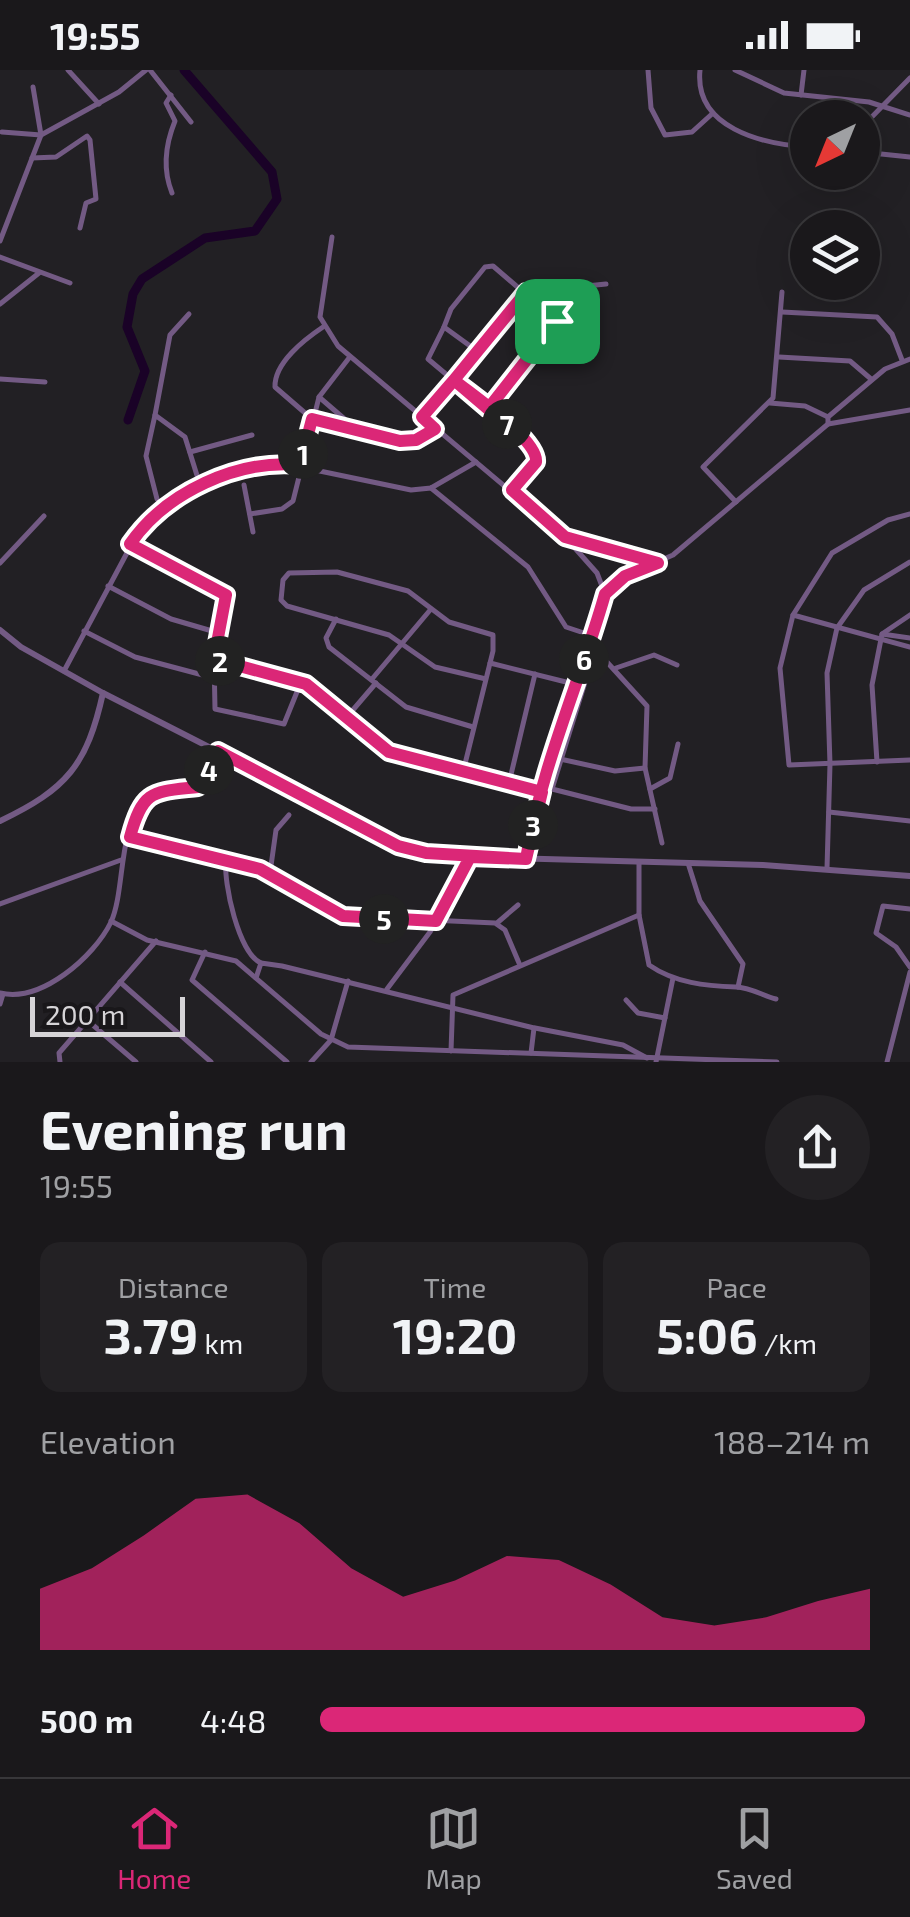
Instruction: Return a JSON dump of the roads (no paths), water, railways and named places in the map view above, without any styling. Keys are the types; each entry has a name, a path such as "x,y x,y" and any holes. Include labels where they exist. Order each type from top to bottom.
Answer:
{"street":[{"path":"68,70 98,104"},
{"path":"0,124 1,134 42,135 148,70 191,122"},
{"path":"648,70 650,108 668,137 692,132 713,114"},
{"path":"700,70 703,98 713,114 755,139 790,144"},
{"path":"736,70 772,88 882,106 910,115"},
{"path":"801,95 804,70"},
{"path":"882,106 910,78"},
{"path":"0,241 42,135 33,86"},
{"path":"171,95 166,103 175,121 165,163 172,193"},
{"path":"32,158 56,157 87,136 90,140 96,198 86,203 80,228"},
{"path":"880,154 910,156"},
{"path":"332,237 320,305 324,326 349,358 565,537 592,564 605,594"},
{"path":"0,257 70,283"},
{"path":"488,409 555,327 556,318 496,267 485,267 451,308 428,359 488,409 529,441 538,455 512,490"},
{"path":"0,304 39,273"},
{"path":"422,417 526,292 606,284"},
{"path":"736,502 714,483 704,464 770,403 779,357 782,292"},
{"path":"654,809 631,809 556,792 552,787 605,594 625,576 658,563 736,502 870,379 906,360 892,334 876,317 780,312"},
{"path":"157,499 146,456 170,335 189,314"},
{"path":"324,326 306,338 274,381 278,392 312,419 356,430 411,441 435,429"},
{"path":"444,327 477,351"},
{"path":"779,357 850,361 870,379"},
{"path":"250,514 291,504 320,397 349,358"},
{"path":"0,379 45,382"},
{"path":"320,397 356,430"},
{"path":"770,403 813,408 828,420 910,410"},
{"path":"155,416 181,432 200,485"},
{"path":"190,452 252,435"},
{"path":"64,671 130,544 164,510 200,485 260,466 300,465 398,490 430,488 476,462"},
{"path":"244,485 253,532"},
{"path":"430,488 528,567 566,627 593,636"},
{"path":"910,514 900,514 838,548 794,614 780,668 785,757 792,766 910,760"},
{"path":"0,563 44,516"},
{"path":"565,537 658,563"},
{"path":"130,544 220,590 228,599 214,659 215,709 281,724 289,718 302,682"},
{"path":"826,868 830,764 827,673 837,628 864,590 910,562"},
{"path":"462,772 474,727 486,680 490,663 493,636 449,622 411,592 346,574 302,571 289,573 283,580 284,604 402,643 435,668 486,680"},
{"path":"108,586 163,616 219,633"},
{"path":"346,718 431,609"},
{"path":"794,614 882,643 910,647"},
{"path":"882,634 910,615"},
{"path":"336,619 326,638 329,647 406,707 474,727"},
{"path":"0,630 103,693 398,846 470,857 763,865 910,876"},
{"path":"84,631 134,657 214,678"},
{"path":"882,634 910,638"},
{"path":"877,762 872,685 882,634"},
{"path":"592,648 616,668 646,706 646,768 662,843"},
{"path":"526,859 575,684 592,648"},
{"path":"616,668 654,656 677,666"},
{"path":"214,659 302,682 384,750 542,792"},
{"path":"490,663 575,684"},
{"path":"509,783 535,674"},
{"path":"0,821 48,796 78,766 92,736 103,693"},
{"path":"650,789 670,778 678,744"},
{"path":"0,1004 1,994 29,994 52,985 112,921 121,860 146,799 161,790 198,787 218,751"},
{"path":"560,758 615,772 646,768"},
{"path":"829,812 910,821"},
{"path":"270,873 276,830 289,815"},
{"path":"130,837 270,873 343,916 497,924 518,906"},
{"path":"387,989 436,921 470,857"},
{"path":"226,859 226,883 246,949 262,963 387,989 450,1009 623,1045 656,1060 777,1062"},
{"path":"0,904 121,860"},
{"path":"639,862 639,915 646,960 673,978 719,988 738,986 776,999"},
{"path":"688,863 700,901 743,964 738,986"},
{"path":"887,1062 910,969 896,948 878,938 876,930 883,906 910,909"},
{"path":"450,1051 453,994 639,915"},
{"path":"112,921 156,941 239,962 332,1040 355,1048 531,1053 578,1059 647,1058"},
{"path":"497,924 520,963"},
{"path":"60,1062 58,1052 156,941"},
{"path":"205,952 192,980 288,1062"},
{"path":"256,978 262,963"},
{"path":"656,1060 673,978"},
{"path":"311,1062 332,1040 348,981"},
{"path":"120,982 211,1062"},
{"path":"626,1000 638,1013 665,1018"},
{"path":"87,1020 136,1062"},
{"path":"531,1053 534,1028"}],"waterway":[{"path":"128,420 145,371 127,327 133,294 142,279 205,238 255,231 277,199 272,172 184,70"}]}
